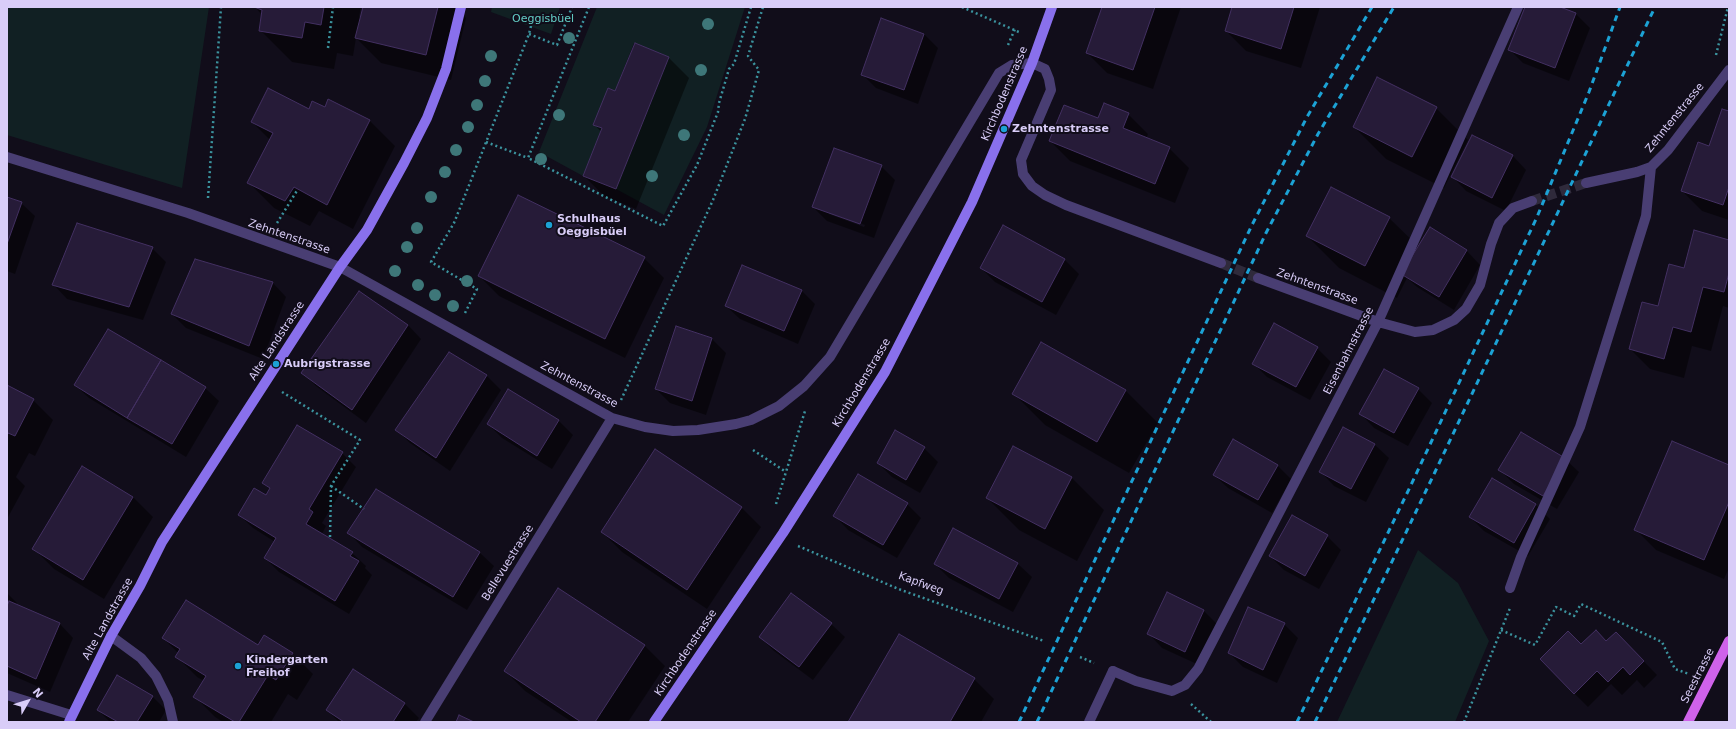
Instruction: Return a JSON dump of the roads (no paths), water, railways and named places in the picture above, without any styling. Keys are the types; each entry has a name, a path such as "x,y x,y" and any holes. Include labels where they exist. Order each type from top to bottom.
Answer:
{"main road":[{"name":"Seestrasse","path":"1688,722 1729,641"}],"street":[{"name":"Alte Landstrasse","path":"70,719 111,636 140,586 162,542 340,267 367,230 427,118 446,69 461,7"},
{"name":"Kirchbodenstrasse","path":"654,722 783,533 885,372 972,202 1032,63 1052,7"},
{"name":"Eisenbahnstrasse","path":"1089,722 1112,671 1136,681 1168,690 1176,690 1185,685 1198,668 1378,322 1518,7"},
{"name":"Zehntenstrasse","path":"7,157 188,213 340,267 612,418 645,427 673,431 698,430 723,427 751,420 779,406 804,386 830,357 999,73 1012,65 1032,63"},
{"path":"1032,63 1044,69 1049,78 1051,90 1021,160 1024,174 1032,186 1045,195 1066,205 1222,263"},
{"name":"Zehntenstrasse","path":"1586,183 1637,172 1650,167 1668,150 1729,70"},
{"path":"1510,588 1521,557 1580,427 1646,216 1650,167"},
{"name":"Zehntenstrasse","path":"1258,278 1378,322 1415,332 1433,330 1454,320 1466,309 1475,296 1499,223 1513,208 1532,201"},
{"name":"Bellevuestrasse","path":"425,722 612,418"},
{"path":"111,636 141,658 156,676 168,700 173,722"},
{"path":"7,695 70,719"}],"tunnel":[{"path":"1532,201 1586,183"},
{"path":"1221,263 1258,278"}],"railway":[{"path":"1019,722 1251,227 1307,117 1372,7"},
{"path":"1037,722 1266,233 1318,134 1394,7"},
{"path":"1297,722 1537,217 1589,92 1620,7"},
{"path":"1315,722 1655,7"}],"place":[{"name":"Zehntenstrasse","path":"1004,129"},
{"name":"Schulhaus Oeggisbüel","path":"549,225"},
{"name":"Aubrigstrasse","path":"276,364"},
{"name":"Kindergarten Freihof","path":"238,666"}],"park label":[{"name":"Oeggisbüel","path":"543,19"}]}
